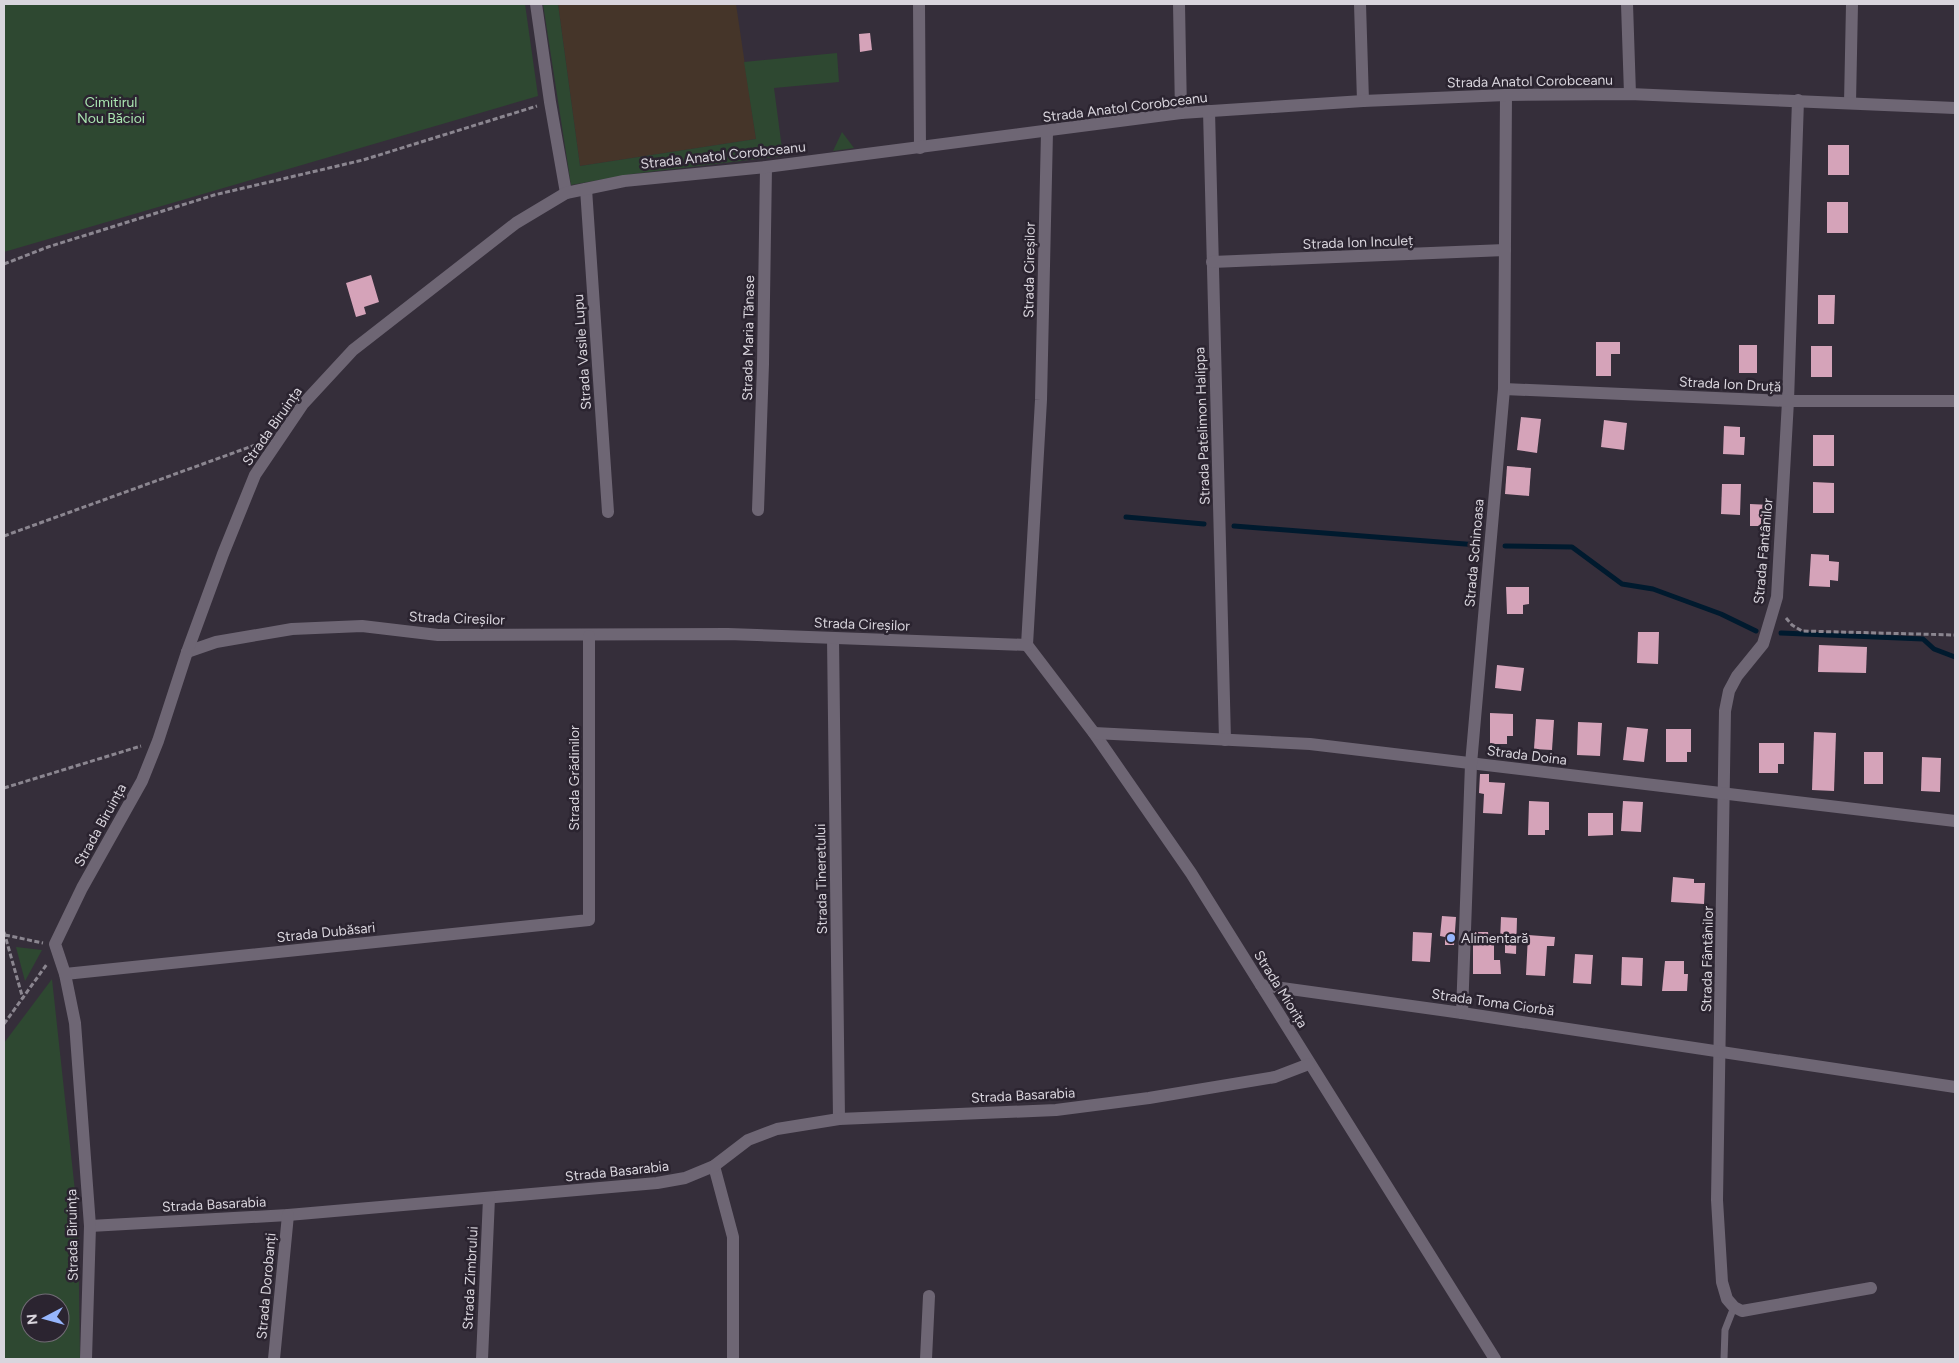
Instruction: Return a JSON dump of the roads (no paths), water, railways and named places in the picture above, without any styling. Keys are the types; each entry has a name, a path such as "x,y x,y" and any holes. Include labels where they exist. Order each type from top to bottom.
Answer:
{"street":[{"path":"536,4 550,102 566,193"},
{"path":"919,4 920,148"},
{"path":"1179,4 1181,113"},
{"path":"1360,4 1363,101"},
{"path":"1627,4 1630,94"},
{"path":"1850,103 1852,4"},
{"name":"Strada Anatol Corobceanu","path":"353,350 516,223 566,193 624,181 766,167 1047,132 1181,113 1363,101 1506,95 1630,94 1955,108"},
{"name":"Strada Schinoasa","path":"1462,1013 1471,764 1504,389 1506,95"},
{"name":"Strada Fântânilor","path":"1721,1052 1725,711 1729,691 1737,676 1762,644 1777,597 1788,401 1798,100"},
{"name":"Strada Patelimon Halippa","path":"1209,111 1225,740"},
{"name":"Strada Cireșilor","path":"187,652 216,642 292,629 362,626 438,635 588,636 728,634 1027,645 1041,400 1047,132"},
{"name":"Strada Maria Tănase","path":"758,510 763,364 766,167"},
{"name":"Strada Vasile Lupu","path":"586,189 608,512"},
{"name":"Strada Ion Inculeț","path":"1212,262 1505,250"},
{"name":"Strada Biruința","path":"86,1359 90,1226 76,1023 65,974 55,944 82,888 142,781 158,741 187,652 223,554 255,475 303,404 353,350"},
{"name":"Strada Ion Druță","path":"1504,389 1788,401 1955,401"},
{"name":"Strada Grădinilor","path":"588,636 589,920"},
{"name":"Strada Tineretului","path":"833,638 839,1119"},
{"name":"Strada Miorița","path":"1027,645 1094,733 1191,873 1495,1359"},
{"name":"Strada Doina","path":"1094,733 1310,744 1955,821"},
{"name":"Strada Dubăsari","path":"65,974 589,920"},
{"name":"Strada Toma Ciorbă","path":"1260,985 1462,1013 1955,1087"},
{"path":"1721,1052 1717,1200 1722,1282 1728,1299 1734,1307 1742,1311 1763,1309 1872,1288"},
{"name":"Strada Basarabia","path":"90,1226 288,1215 658,1183 685,1178 714,1166 748,1140 777,1129 839,1119 1056,1110 1149,1098 1275,1077 1309,1064"},
{"path":"714,1166 733,1238 733,1359"},
{"name":"Strada Zimbrului","path":"482,1359 489,1198"},
{"name":"Strada Dorobanți","path":"274,1359 288,1215"},
{"path":"926,1359 929,1296"}],"lane":[{"path":"1724,1359 1725,1330 1734,1307"}],"waterway":[{"path":"1126,517 1204,524"},
{"path":"1234,526 1478,545"},
{"path":"1505,546 1572,547 1622,584 1653,589 1721,614 1756,631"},
{"path":"1781,633 1923,639 1934,649 1955,657"}],"place":[{"name":"Alimentară","path":"1451,938"}],"park label":[{"name":"Cimitirul Nou Băcioi","path":"111,110"}]}
